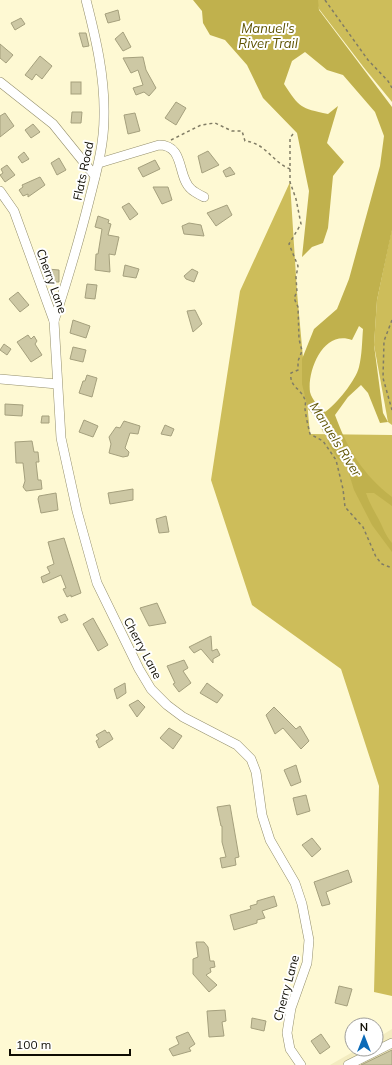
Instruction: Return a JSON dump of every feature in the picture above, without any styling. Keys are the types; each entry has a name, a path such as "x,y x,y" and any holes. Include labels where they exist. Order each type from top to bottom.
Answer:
{"street":[{"name":"Flats Road","path":"54,321 75,254 95,176 100,163 104,118 104,86 101,62 86,0"},
{"path":"0,82 53,124 95,176"},
{"path":"100,163 159,145 167,145 174,150 190,189 204,197"},
{"name":"Cherry Lane","path":"0,191 14,211 54,321 57,384 62,438 77,511 97,583 139,669 151,689 167,705 183,717 237,745 251,759 256,772 262,815 270,840 294,883 306,921 309,940 307,963 292,1008 286,1033 290,1049 300,1065"},
{"path":"0,379 57,384"},
{"path":"348,1065 392,1043"}],"path":[{"path":"326,0 368,60 388,81 392,88"},
{"path":"167,145 172,138 187,131 215,123 232,131 242,131 245,141 255,143 266,149 278,164 290,170"},
{"path":"293,134 290,138 290,182 296,199 301,224 289,244 298,266 296,277 297,292 294,298 298,307 299,339 302,351 298,361 298,370 291,373 292,384 300,391 306,401 305,407 310,434 323,442 336,460 343,488 345,507 363,527 376,557 382,564 392,568"},
{"path":"392,320 384,341 383,378 392,410"}],"shaded area":[{"path":"316,0 392,0 392,102 319,9"},
{"path":"290,182 297,292 310,434 392,435 392,996 374,992 379,786 341,669 252,605 211,480 240,291"},
{"path":"392,228 392,425 388,422 374,345 377,300"},
{"path":"392,1029 392,1065 330,1065 344,1057 384,1057 384,1034"}],"water":[{"name":"Manuel's River Trail","path":"193,0 318,0 319,10 392,107 392,230 377,300 374,345 383,413 388,422 380,423 368,393 361,385 348,397 335,415 345,439 357,460 373,480 392,497 392,506 374,493 366,493 371,506 392,543 392,552 372,525 354,490 347,467 338,459 328,443 327,434 323,432 317,419 308,409 302,384 302,359 314,329 337,309 349,279 380,166 384,136 375,112 343,75 327,70 305,52 292,61 284,84 302,106 328,114 338,106 327,143 344,162 333,176 328,228 323,243 312,247 302,257 309,191 297,133 263,98 247,65 225,40 210,35 203,23 202,11","holes":["359,326 363,329 361,358 354,379 335,404 325,412 314,401 310,392 311,373 319,354 333,340 342,338 352,340"]}],"building":[{"path":"118,10 120,20 108,23 105,14"},
{"path":"21,18 25,24 15,30 11,23"},
{"path":"123,32 131,47 123,51 115,39"},
{"path":"79,33 86,33 89,46 83,47"},
{"path":"0,44 13,55 6,63 0,58"},
{"path":"40,56 52,66 42,79 36,74 32,80 25,75"},
{"path":"143,57 146,70 156,88 149,96 144,92 136,95 133,88 143,85 138,70 131,73 123,58"},
{"path":"71,82 81,82 81,94 71,94"},
{"path":"176,102 186,108 176,125 165,118"},
{"path":"72,112 82,112 81,123 71,123"},
{"path":"5,113 14,126 0,137 0,116"},
{"path":"135,113 140,131 128,134 124,115"},
{"path":"33,124 40,132 31,138 25,130"},
{"path":"208,151 219,165 202,173 198,156"},
{"path":"24,152 29,159 22,163 18,157"},
{"path":"59,158 66,170 57,175 51,163"},
{"path":"155,160 160,169 143,177 138,168"},
{"path":"7,165 15,175 5,182 0,175 3,173 1,169"},
{"path":"230,167 235,174 226,177 223,171"},
{"path":"40,177 45,185 28,197 28,194 23,196 19,190 23,187 22,185"},
{"path":"153,187 168,187 172,200 162,204"},
{"path":"129,203 138,214 130,220 122,207"},
{"path":"227,205 232,215 216,226 207,213"},
{"path":"98,216 109,220 108,223 111,224 108,235 119,237 115,255 109,254 110,272 95,270 96,254 98,254 102,229 95,227"},
{"path":"189,223 201,225 204,236 184,234 182,226"},
{"path":"125,265 139,269 136,278 123,276"},
{"path":"47,269 59,270 59,282 47,282"},
{"path":"192,269 198,272 194,282 186,279 184,276"},
{"path":"87,284 97,285 95,299 85,298"},
{"path":"18,292 29,305 20,312 9,299"},
{"path":"195,310 202,324 193,332 187,311"},
{"path":"73,320 90,326 86,338 70,333"},
{"path":"28,335 31,339 34,336 37,341 35,344 42,355 31,362 17,342"},
{"path":"4,344 11,349 7,355 0,350"},
{"path":"73,347 86,350 83,362 70,359"},
{"path":"87,375 97,378 92,397 79,393 83,381 85,381"},
{"path":"5,404 23,405 22,416 5,415"},
{"path":"42,416 49,416 49,423 41,423"},
{"path":"84,420 98,426 93,437 79,432"},
{"path":"124,421 140,426 138,434 130,433 125,448 129,452 128,456 123,457 109,453 111,444 109,437 116,427 120,428"},
{"path":"165,425 174,429 171,436 161,434"},
{"path":"32,441 34,452 38,452 39,462 36,462 38,480 41,480 42,489 26,491 23,487 25,481 23,463 16,463 15,442"},
{"path":"133,489 133,500 110,504 108,493"},
{"path":"56,493 58,510 41,513 38,499 39,496"},
{"path":"166,516 169,532 159,533 156,519"},
{"path":"64,538 81,593 71,597 71,595 67,597 63,589 66,588 61,575 43,583 41,577 50,573 47,567 54,564 48,542"},
{"path":"157,603 166,623 149,626 140,608"},
{"path":"65,614 68,620 61,623 58,617"},
{"path":"93,618 108,645 98,651 83,624"},
{"path":"211,636 212,651 217,649 220,655 213,659 213,663 201,649 194,653 189,647"},
{"path":"184,660 188,668 183,671 191,683 179,692 173,684 175,683 167,666"},
{"path":"125,683 126,693 117,699 114,689"},
{"path":"207,683 223,695 217,703 200,693"},
{"path":"138,700 145,707 137,717 129,705"},
{"path":"274,707 296,729 300,726 309,741 301,749 283,728 275,734 266,715"},
{"path":"169,728 182,736 173,749 160,738"},
{"path":"105,730 107,733 109,732 113,739 99,748 96,741 99,739 96,735"},
{"path":"296,765 301,782 291,786 284,770"},
{"path":"306,795 310,811 297,815 293,798"},
{"path":"230,805 239,857 235,858 236,865 222,868 220,858 226,857 222,842 222,826 217,807"},
{"path":"312,838 321,849 312,857 302,845"},
{"path":"348,870 352,882 326,892 330,904 322,906 314,882"},
{"path":"274,896 277,906 262,911 265,918 257,920 257,923 234,930 230,915 251,909 250,906 257,904 257,901"},
{"path":"196,942 204,942 208,947 210,961 214,961 215,967 210,968 211,972 206,975 217,985 209,992 193,974 193,959 198,957"},
{"path":"339,986 352,989 347,1006 335,1003"},
{"path":"225,1010 226,1021 222,1022 224,1036 209,1037 207,1011"},
{"path":"252,1018 266,1021 264,1031 251,1028"},
{"path":"188,1032 195,1044 189,1048 191,1051 173,1056 169,1049 179,1044 176,1037"},
{"path":"321,1034 330,1047 320,1054 311,1041"},
{"path":"392,1050 392,1065 361,1065 378,1057 384,1057 384,1054"}],"water label":[{"name":"Manuels River","path":"336,439"}]}
